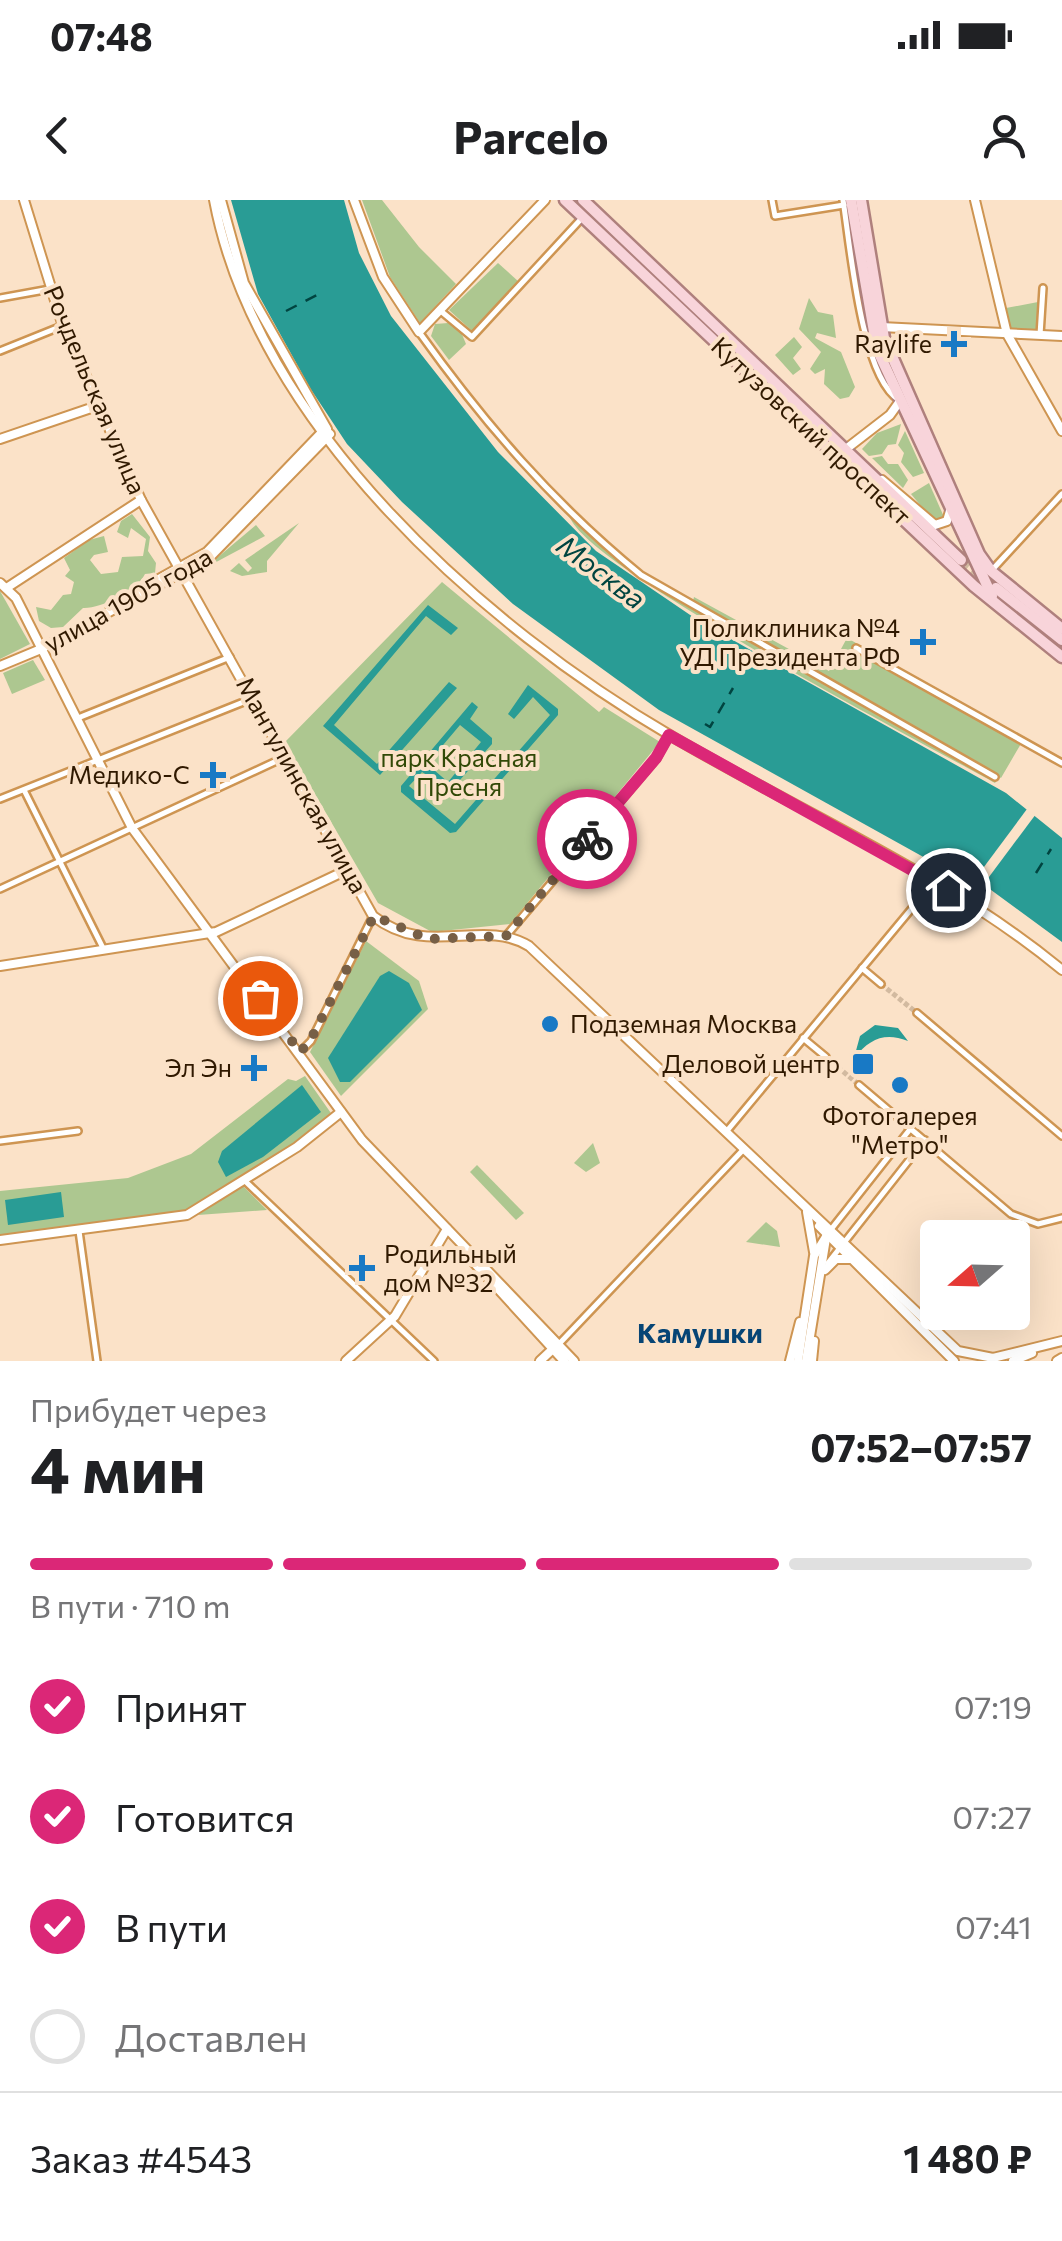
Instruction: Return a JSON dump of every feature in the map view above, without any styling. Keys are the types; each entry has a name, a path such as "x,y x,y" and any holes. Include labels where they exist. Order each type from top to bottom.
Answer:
{"main road":[{"name":"Кутузовский проспект","path":"565,200 589,206 872,474 965,556"},
{"path":"861,200 876,327 968,528 990,571 1062,629"},
{"path":"846,202 876,327 900,401 949,506 965,556 1008,615"},
{"name":"Кутузовский проспект","path":"589,206 1008,615 1062,657"},
{"path":"996,588 1062,640"}],"street":[{"name":"Рочдельская улица","path":"24,200 63,326 97,406 142,500 182,569"},
{"path":"217,200 237,286 326,434 353,471 428,550 550,655 669,735 959,897 1062,970"},
{"path":"354,200 382,277 419,332 491,430 597,539 641,575 995,776"},
{"path":"419,332 545,200"},
{"path":"772,200 775,216 846,202 861,322 889,392 900,401 884,420 846,449"},
{"path":"975,200 1006,334 1062,431"},
{"path":"442,312 472,337 589,206"},
{"path":"0,298 50,288"},
{"path":"1040,335 1043,288"},
{"path":"0,351 63,326"},
{"path":"876,327 1062,336"},
{"path":"0,439 97,406"},
{"path":"884,420 900,416 911,424"},
{"name":"улица 1905 года","path":"0,664 40,647 234,537 326,434"},
{"path":"872,474 894,487 935,526 949,519 949,506"},
{"path":"990,571 1062,494"},
{"path":"142,500 4,585 132,828 362,1140 556,1346 575,1361"},
{"name":"Мантулинская улица","path":"182,569 374,916 310,1041 300,1052"},
{"path":"856,648 1062,763"},
{"path":"75,719 232,656"},
{"path":"0,798 254,698"},
{"path":"506,936 656,758 669,735"},
{"path":"0,889 285,757"},
{"path":"24,789 102,948"},
{"path":"0,966 212,933 349,870"},
{"path":"726,1132 933,883"},
{"path":"374,916 428,939 506,936 528,946 958,1351 991,1360 1062,1341"},
{"path":"862,968 882,984"},
{"path":"917,1013 1062,1136"},
{"path":"803,1038 826,1057"},
{"path":"860,1085 1011,1214 1038,1224 1062,1218"},
{"path":"0,1240 187,1215 341,1112"},
{"path":"813,1261 911,1128"},
{"path":"0,1141 78,1131"},
{"path":"820,1284 833,1236 925,1140"},
{"path":"540,1361 744,1150"},
{"path":"244,1180 434,1361"},
{"path":"806,1209 814,1233 809,1361"},
{"path":"79,1230 98,1361"},
{"path":"346,1361 391,1321 447,1230"},
{"path":"833,1236 952,1360"},
{"path":"794,1361 833,1236"},
{"path":"826,1267 840,1257 852,1260"},
{"path":"794,1361 804,1350 813,1295"},
{"path":"1013,1361 1050,1345"},
{"path":"556,1346 564,1361"},
{"path":"804,1350 809,1361"}],"green space":[{"path":"362,200 382,200 419,247 456,284 420,323 390,277"},
{"path":"498,263 519,282 472,331 449,310"},
{"path":"809,298 818,312 833,315 836,338 817,333 815,338 841,352 855,387 849,397 840,399 824,384 825,369 815,374 810,369 821,352 799,329"},
{"path":"1038,302 1037,331 1011,329 1006,308"},
{"path":"448,323 461,332 466,344 449,360 431,336 435,324"},
{"path":"794,337 802,347 793,358 801,369 793,375 775,355"},
{"path":"901,424 896,444 888,445 882,454 869,456 862,449 877,433"},
{"path":"905,431 924,473 913,477 901,462 904,453 898,445"},
{"path":"882,456 888,464 898,464 908,480 903,488 872,458"},
{"path":"929,483 944,517 936,524 911,494"},
{"path":"132,514 150,537 148,551 156,563 155,573 145,574 117,598 83,608 63,627 51,628 39,621 36,607 51,610 63,595 71,594 74,582 65,576 70,570 64,558 89,540 104,536 108,552 90,560 101,574 118,572 122,557 143,556 146,539 131,528 128,538 117,532 121,521"},
{"path":"569,514 640,576 683,604 997,780 995,783 903,733 690,611 629,571 586,538"},
{"path":"299,523 267,561 267,572 242,576 230,571 239,563 248,572 252,568 245,560"},
{"path":"256,525 265,536 205,568"},
{"name":"парк Красная Пресня","path":"442,582 599,712 604,707 660,742 510,924 432,932 378,903 285,742"},
{"path":"0,591 30,644 0,659"},
{"path":"694,597 829,671 847,638 856,643 854,648 1022,742 1001,778 693,601"},
{"path":"33,660 45,680 12,694 3,673"},
{"path":"366,941 419,981 428,1009 341,1096 310,1052"},
{"path":"305,1076 333,1116 293,1147 192,1209 0,1237 0,1191 128,1178 191,1154 288,1079 296,1081"},
{"path":"593,1143 600,1163 586,1172 574,1163"},
{"path":"477,1165 524,1213 516,1220 470,1172"},
{"path":"242,1185 267,1210 198,1215"},
{"path":"766,1222 777,1231 780,1247 746,1242"}],"water":[{"name":"Москва","path":"231,200 344,200 359,253 391,316 498,452 596,551 699,621 1006,793 1062,838 1062,942 972,876 963,879 659,710 513,604 402,502 347,444 310,388 258,294"},
{"path":"428,605 458,628 451,635 426,616 334,725 377,764 449,682 457,688 380,775 323,726"},
{"path":"528,685 558,709 558,715 456,832 450,833 401,792 401,786 472,702 478,707 470,719 492,738 492,744 451,790 422,772 409,786 455,824 550,715 533,697 514,719 508,714","holes":["460,725 481,742 448,782 427,764"]},
{"path":"389,971 409,983 422,1010 350,1082 340,1082 328,1058 380,976"},
{"path":"875,1025 898,1028 908,1041 878,1039 854,1058 860,1036"},
{"path":"302,1085 321,1112 263,1157 226,1177 218,1162 222,1151"},
{"path":"61,1192 64,1217 8,1225 5,1200"}],"pier":[{"path":"1030,805 1036,814 980,889 972,883"}],"ferry route":[{"path":"286,311 317,295"},
{"path":"705,724 710,727 733,688"},
{"path":"1036,873 1051,849"}],"tunnel":[{"path":"961,560 984,578"},
{"path":"881,984 917,1013"},
{"path":"826,1057 859,1085"}],"way so far":[{"path":"260,998 300,1052 310,1041 374,916 384,924 428,939 506,936 587,839"}],"place":[{"name":"Raylife","path":"954,344"},
{"name":"Поликлиника №4 УД Президента РФ","path":"923,642"},
{"name":"Медико-С","path":"213,775"},
{"name":"Подземная Москва","path":"550,1024"},
{"name":"Деловой центр","path":"863,1064"},
{"name":"Эл Эн","path":"254,1068"},
{"name":"Фотогалерея \"Метро\"","path":"900,1085"},
{"name":"Родильный дом №32","path":"362,1268"}],"district":[{"name":"Камушки","path":"700,1333"}],"route":[{"path":"587,839 656,758 669,735 948,890"}]}
